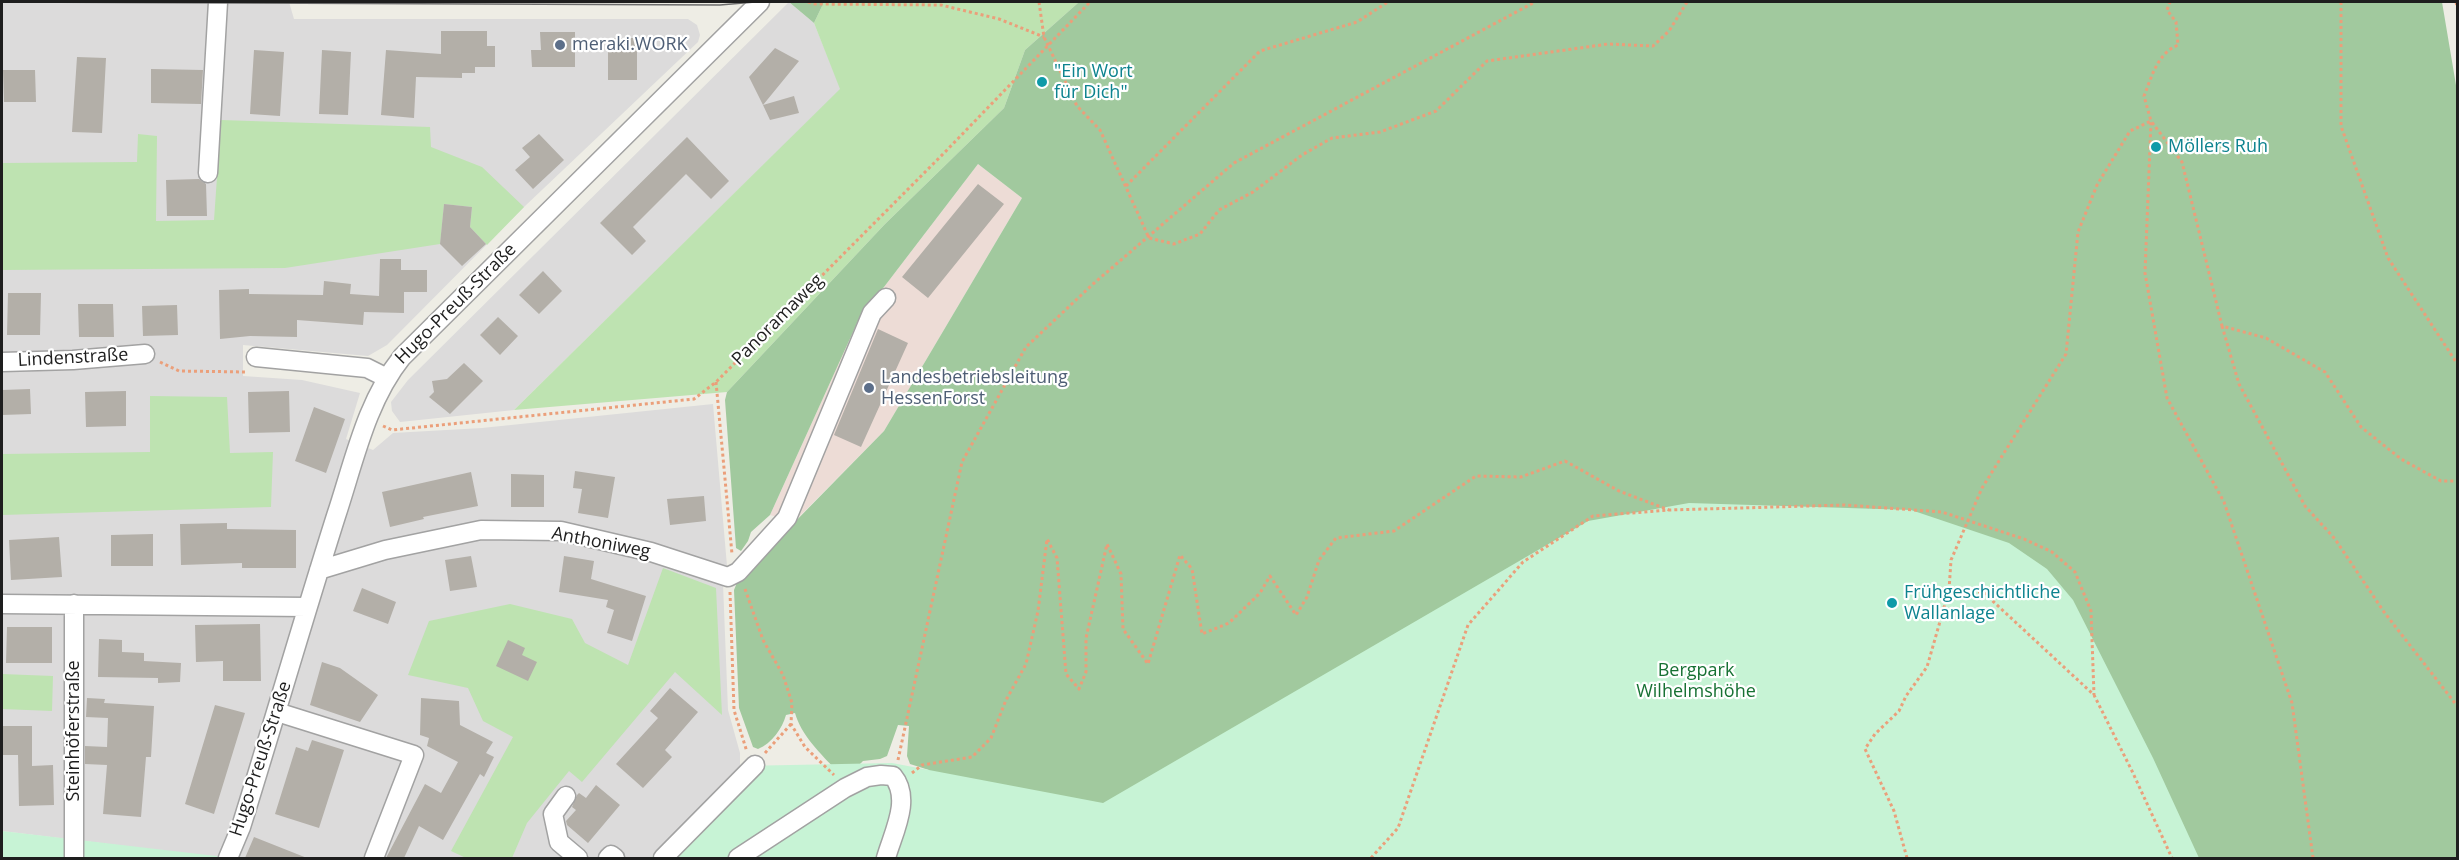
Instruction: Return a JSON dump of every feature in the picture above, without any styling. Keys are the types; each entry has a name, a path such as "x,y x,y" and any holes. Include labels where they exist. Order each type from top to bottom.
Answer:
{"street":[{"path":"208,173 218,2"},
{"name":"Hugo-Preuß-Straße","path":"228,858 241,827 307,607 368,419 386,377 402,357 760,2"},
{"path":"732,581 787,518 872,313 886,298"},
{"name":"Lindenstraße","path":"2,362 73,360 145,354"},
{"path":"255,364 367,368 386,377"},
{"name":"Anthoniweg","path":"319,570 385,550 481,530 561,531 651,552 732,581"},
{"path":"2,604 307,607"},
{"name":"Steinhöferstraße","path":"74,604 74,858"},
{"path":"277,712 414,756 374,858"},
{"path":"663,858 755,765"},
{"path":"738,858 845,788 867,777 881,774 896,780 903,796 886,858"},
{"path":"566,796 553,814 559,842 578,858"},
{"path":"608,858 611,855 615,858"}],"path":[{"path":"808,2 815,4 941,5 999,19 1044,37"},
{"path":"1039,2 1044,37 1048,46 1077,106 1100,130 1149,238"},
{"name":"Panoramaweg","path":"368,419 392,430 694,399 716,382 1090,2"},
{"path":"1126,186 1260,51 1357,22 1388,2"},
{"path":"896,780 962,462 1026,347 1093,284 1234,163 1535,2"},
{"path":"1149,238 1174,244 1200,234 1219,210 1253,192 1302,155 1332,138 1380,132 1436,111 1487,62 1608,44 1653,46 1669,31 1687,2"},
{"path":"2170,2 2167,10 2176,22 2178,45 2167,50 2160,59 2144,96 2151,121 2145,273 2167,398 2224,502 2292,703 2313,858"},
{"path":"2341,2 2341,126 2388,258 2457,365"},
{"path":"2456,2 2457,11"},
{"path":"2151,121 2182,162 2222,326 2239,384 2305,506 2335,539 2384,612 2457,707"},
{"path":"1907,858 1894,811 1865,749 1875,734 1899,711 1906,696 1927,667 1949,590 1951,560 1982,488 2066,354 2078,232 2097,185 2130,131 2151,121"},
{"path":"2222,326 2266,338 2325,372 2361,427 2401,459 2441,481 2457,481"},
{"path":"145,354 179,371 255,364"},
{"path":"716,382 733,563 734,710 746,750 755,765 791,724"},
{"path":"896,780 922,765 972,757 991,738 1006,700 1026,664 1038,611 1047,539 1057,558 1066,674 1079,689 1086,672 1086,638 1107,544 1121,574 1122,629 1148,664 1180,555 1192,569 1202,634 1228,623 1260,593 1270,576 1296,615 1307,597 1319,560 1336,538 1394,531 1476,476 1521,477 1565,461 1619,491 1669,510"},
{"path":"1371,858 1398,828 1468,625 1523,562 1593,516 1669,510 1845,505 1942,512 2024,539 2052,552 2075,572 2091,610 2094,695"},
{"path":"732,581 783,675 792,703 791,724 805,747 845,788"},
{"path":"1949,590 1983,591 2094,695 2172,858"}],"shaded area":[{"path":"2,2 289,2 294,19 688,19 697,25 700,35 698,42 524,207 387,345 368,356 243,345 243,376 302,380 360,393 346,439 373,450 393,433 482,428 713,404 727,566 657,546 723,584 728,710 740,753 740,766 651,858 222,858 2,831"},
{"path":"789,2 814,23 841,89 514,410 400,422 392,411 391,402 408,380"},
{"path":"978,164 1022,198 884,431 794,522 770,515 858,321"}],"green space":[{"path":"789,2 824,2 814,23"},
{"path":"824,2 1079,2 1025,50 1004,108 885,224 727,392 514,410 840,89 814,23"},
{"path":"1079,2 2442,2 2458,97 2457,858 903,858 929,770 910,764 907,756 909,726 898,725 887,756 863,761 852,772 836,770 807,736 795,713 786,715 779,730 768,743 758,749 753,747 739,708 734,590 738,580 884,431 1022,198 978,164 858,321 770,515 751,532 741,551 736,548 725,400 727,392 885,224 1004,108 1025,50"},
{"path":"221,120 430,127 431,147 482,167 524,207 487,245 470,227 472,207 444,204 440,244 285,268 2,270 2,163 137,162 138,134 157,136 156,221 214,220"},
{"path":"150,396 227,397 230,453 273,452 271,507 2,515 2,454 150,452"},
{"name":"Bergpark Wilhelmshöhe","path":"1689,503 1911,510 2009,543 2047,569 2073,600 2153,758 2199,858 651,858 740,766 892,763 1103,803 1588,521"},
{"path":"663,568 716,588 722,715 675,672 582,782 569,771 527,823 512,858 466,858 451,851 513,737 483,721 468,688 408,675 429,621 510,604 572,619 585,643 628,665"},
{"path":"2,674 53,676 52,711 2,709"},
{"path":"2,831 216,856 222,858 2,858"}],"building":[{"path":"441,31 487,31 487,46 495,46 495,67 475,67 475,73 462,73 462,78 416,77 414,118 381,115 386,50 441,54"},
{"path":"540,32 575,32 575,67 532,67 531,50 541,50"},
{"path":"608,38 637,38 637,80 608,80"},
{"path":"775,48 799,61 763,105 749,77"},
{"path":"254,50 284,52 280,116 250,114"},
{"path":"322,50 351,52 348,115 319,114"},
{"path":"77,57 106,58 102,133 72,132"},
{"path":"151,69 203,70 201,104 151,103"},
{"path":"3,70 35,70 36,102 4,102"},
{"path":"794,96 799,113 770,120 763,105"},
{"path":"539,134 564,160 533,189 515,170 530,157 522,148"},
{"path":"687,137 729,181 711,199 686,174 633,227 646,241 632,255 600,223"},
{"path":"199,179 206,184 207,216 167,216 166,180"},
{"path":"978,184 1004,204 928,298 902,277"},
{"path":"444,204 472,207 470,227 486,244 462,266 440,244"},
{"path":"380,259 401,259 401,270 427,270 427,292 404,292 404,313 364,312 363,325 297,320 297,337 250,336 220,339 219,290 249,289 249,294 323,295 324,281 351,284 350,294 379,296"},
{"path":"543,271 562,291 539,314 519,295"},
{"path":"8,293 41,293 40,335 7,335"},
{"path":"78,304 113,304 114,337 79,337"},
{"path":"177,305 178,335 143,336 142,306"},
{"path":"498,317 518,336 500,355 480,335"},
{"path":"878,329 908,343 861,447 834,435"},
{"path":"464,363 483,381 450,414 429,397 434,392 432,381 447,379"},
{"path":"30,389 31,414 2,415 2,390"},
{"path":"126,391 126,426 86,427 85,392"},
{"path":"289,391 290,432 249,433 248,392"},
{"path":"314,407 345,419 326,473 295,461"},
{"path":"575,471 615,477 608,518 578,513 582,489 573,488"},
{"path":"471,472 478,506 423,517 424,519 390,527 382,492"},
{"path":"511,474 544,475 544,507 511,507"},
{"path":"704,496 706,521 670,525 667,499"},
{"path":"227,523 227,529 296,530 296,568 242,568 242,563 181,565 180,524"},
{"path":"153,534 153,566 111,566 111,535"},
{"path":"59,537 62,577 11,580 9,540"},
{"path":"471,556 477,587 450,591 445,560"},
{"path":"564,556 594,561 591,579 646,596 632,641 607,633 614,610 606,607 608,600 559,592"},
{"path":"362,588 396,602 388,624 353,611"},
{"path":"260,624 261,681 223,681 223,661 196,662 195,625"},
{"path":"7,627 52,627 52,663 6,663"},
{"path":"99,639 122,640 122,652 144,653 144,661 181,663 180,682 158,683 158,678 98,677"},
{"path":"508,640 525,648 522,655 537,662 528,681 496,666"},
{"path":"322,662 340,668 378,695 360,722 310,705"},
{"path":"670,688 698,712 665,750 672,757 643,788 616,764 658,718 650,711"},
{"path":"87,698 105,699 104,703 154,706 151,757 146,757 141,817 103,814 107,765 85,764 85,746 107,747 108,718 86,717"},
{"path":"421,698 459,701 460,725 493,742 486,753 494,757 484,777 480,774 443,840 419,826 404,858 386,858 425,784 441,793 458,762 427,746 429,738 420,735"},
{"path":"215,705 245,713 214,814 185,804"},
{"path":"2,726 32,726 32,766 53,765 54,805 19,806 18,755 2,755"},
{"path":"312,740 344,750 319,828 275,814 296,747 308,751"},
{"path":"596,785 620,805 588,843 567,825 566,821 576,810 572,807 577,795 579,793 586,798"},
{"path":"254,837 307,858 245,858"}],"tram line":[{"path":"2,2 720,5 755,2"}],"place":[{"name":"meraki.WORK","path":"560,45"},
{"name":"\"Ein Wort für Dich\"","path":"1042,82"},
{"name":"Möllers Ruh","path":"2156,147"},
{"name":"Landesbetriebsleitung HessenForst","path":"869,388"},
{"name":"Frühgeschichtliche Wallanlage","path":"1892,603"}]}
